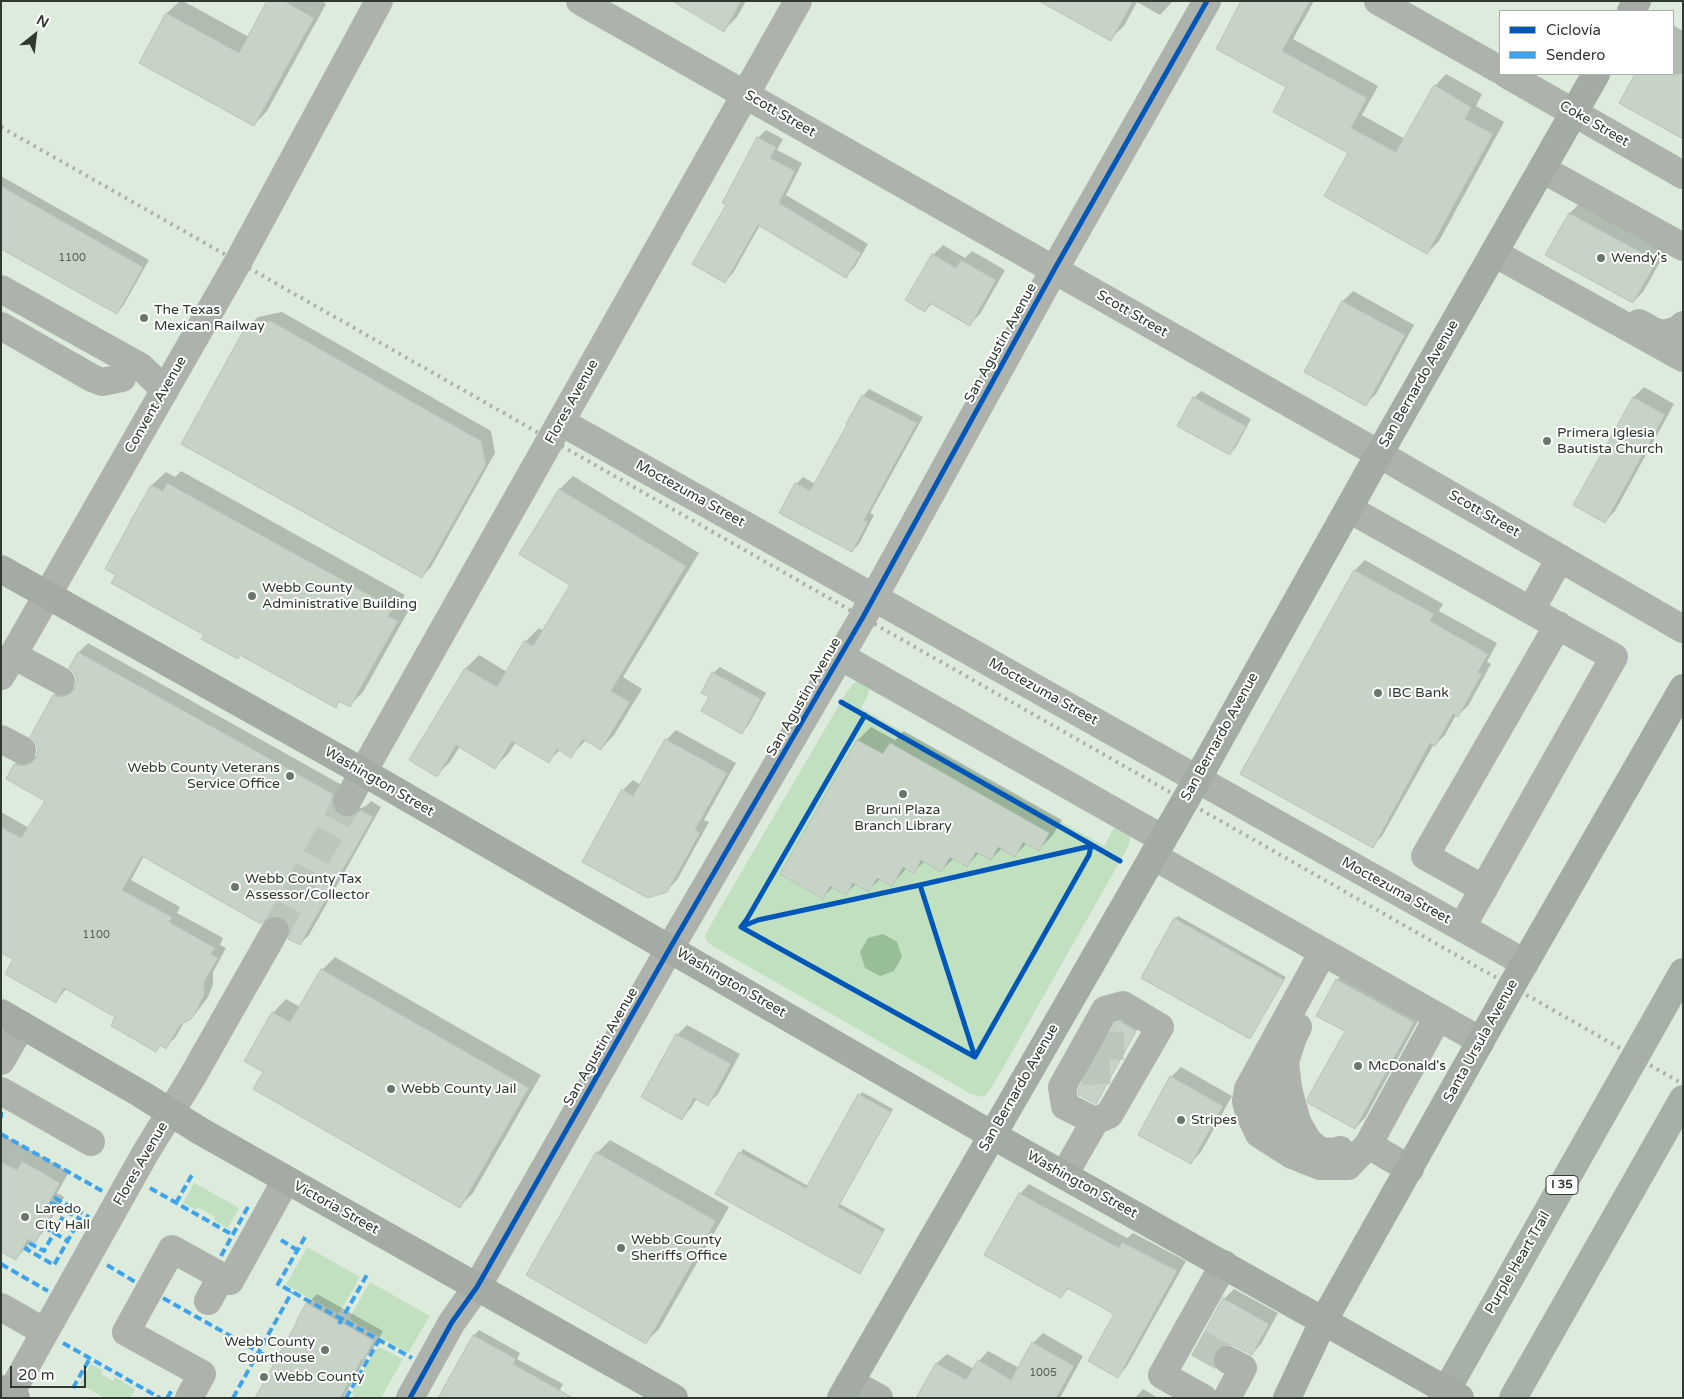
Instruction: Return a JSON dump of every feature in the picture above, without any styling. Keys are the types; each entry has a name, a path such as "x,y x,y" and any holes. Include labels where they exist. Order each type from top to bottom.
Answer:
{"highway":[{"name":"Purple Heart Trail","path":"1442,1398 1683,972"},
{"path":"1514,1398 1683,1099"}],"main road":[{"name":"San Bernardo Avenue","path":"846,1390 1158,847 1379,454 1505,259 1553,175 1574,112 1595,75"},
{"name":"Washington Street","path":"1,569 363,772 992,1135 1460,1398"},
{"name":"Santa Ursula Avenue","path":"1287,1398 1324,1320 1525,963 1683,688"},
{"name":"Victoria Street","path":"12,1019 142,1094 202,1132 674,1398"}],"street":[{"name":"Convent Avenue","path":"7,665 238,262 378,1"},
{"name":"Scott Street","path":"580,1 1379,454 1683,629"},
{"name":"Flores Avenue","path":"347,802 798,1"},
{"name":"San Agustin Avenue","path":"410,1398 452,1322 477,1287 670,948 874,597 1054,270 1207,1"},
{"path":"1378,1 1499,69"},
{"name":"Coke Street","path":"1508,75 1683,174"},
{"path":"1553,175 1683,248"},
{"path":"1553,175 1575,203 1683,267"},
{"path":"1505,259 1533,263 1548,270 1655,332 1664,334 1680,329 1683,325"},
{"path":"1505,259 1683,358"},
{"path":"1,289 141,368 165,390"},
{"path":"1,308 132,383 165,390"},
{"path":"1,326 92,378 102,382 122,378"},
{"name":"Moctezuma Street","path":"561,422 1525,963"},
{"path":"1349,509 1614,657 1462,927"},
{"path":"1532,610 1560,558"},
{"path":"1484,889 1426,856 1558,625"},
{"path":"840,656 1158,847 1320,958 1432,1027 1481,1041"},
{"path":"7,665 61,681"},
{"name":"Flores Avenue","path":"9,1395 146,1152 171,1113 275,931"},
{"path":"1320,958 1318,990 1292,1037 1285,1062 1288,1088 1297,1122 1308,1141 1320,1150 1337,1152 1354,1141 1405,1050 1432,1027"},
{"path":"1320,958 1248,1089 1246,1101 1258,1134 1292,1154 1320,1166 1348,1166 1368,1146 1432,1027"},
{"path":"1064,1175 1095,1121 1109,1115 1132,1058 1160,1027 1123,1005 1105,1010 1074,993"},
{"path":"1095,1121 1065,1106 1079,1064 1105,1010"},
{"path":"1,1061 12,1019"},
{"path":"1030,1069 1079,1064"},
{"path":"1,1091 91,1142"},
{"path":"1368,1146 1410,1169"},
{"path":"189,1398 202,1374 126,1332 172,1249 230,1282 286,1180"},
{"path":"1203,1398 1162,1375 1191,1339 1224,1264"},
{"path":"208,1301 221,1276"},
{"path":"1,1307 45,1332"},
{"path":"1226,1398 1243,1368 1228,1360"},
{"path":"846,1390 879,1398"}],"shaded area":[{"path":"859,682 869,689 861,708 1104,846 1115,828 1131,836 1128,847 999,1075 986,1095 980,1097 971,1094 711,945 706,940 705,936 714,919 846,693 854,683"},
{"path":"883,934 897,942 902,957 894,971 880,976 865,968 860,952 868,938"},
{"path":"194,1183 239,1208 228,1228 214,1220 215,1217 198,1207 196,1210 183,1203"},
{"path":"307,1247 360,1277 340,1312 337,1313 286,1285"},
{"path":"370,1282 430,1316 408,1353 352,1321 350,1317"},
{"path":"381,1348 403,1359 381,1398 355,1398 352,1392 354,1388 376,1349"},
{"path":"91,1364 103,1371 101,1374 113,1381 115,1377 135,1389 130,1398 105,1398 80,1384"}],"building":[{"path":"267,1 284,1 314,18 254,126 139,63 166,13 239,53"},
{"path":"672,1 741,1 724,32"},
{"path":"1039,1 1133,1 1111,41"},
{"path":"1241,1 1310,1 1282,51 1367,98 1351,128 1396,152 1434,85 1471,107 1465,119 1493,134 1427,254 1324,196 1348,153 1273,112 1286,87 1216,49"},
{"path":"1683,74 1683,139 1619,103 1634,75"},
{"path":"757,137 776,147 770,158 795,171 779,203 861,253 846,278 758,225 725,283 692,264 726,205 722,203"},
{"path":"1,186 143,267 117,314 1,249"},
{"name":"Wendy's","path":"1569,213 1657,261 1633,303 1545,255"},
{"path":"932,254 956,268 961,260 996,280 970,326 930,303 925,312 905,300"},
{"path":"1342,301 1405,335 1366,406 1304,372"},
{"path":"271,321 481,441 486,464 422,578 181,444 246,326"},
{"path":"862,395 917,423 864,520 868,522 852,552 779,513 795,483 810,491"},
{"path":"1193,397 1246,426 1230,455 1177,426"},
{"path":"1633,397 1665,415 1605,523 1573,505"},
{"name":"Webb County Administrative Building","path":"167,483 393,608 388,616 398,621 350,707 339,701 336,708 240,655 238,659 201,639 204,635 111,583 116,575 105,569 134,515 151,485 163,491"},
{"path":"559,489 686,566 611,691 630,702 601,750 583,739 571,758 557,749 549,763 512,741 495,769 456,745 437,777 409,760 465,668 497,687 524,641 533,646 570,585 519,554"},
{"name":"IBC Bank","path":"1354,570 1434,614 1430,621 1488,654 1478,672 1482,674 1458,717 1453,714 1435,746 1430,743 1373,848 1240,774"},
{"path":"78,652 333,794 331,803 334,811 339,816 348,818 356,815 361,810 373,817 300,945 288,939 291,931 289,924 282,917 274,915 268,917 261,924 142,856 122,890 172,917 169,922 215,948 211,954 218,958 204,982 204,995 195,1014 191,1019 180,1025 166,1049 160,1045 156,1052 111,1026 115,1017 64,988 56,1003 5,974 13,959 1,953 1,827 21,838 45,801 6,779 14,764 23,766 31,763 36,758 38,749 35,741 30,737 53,695 62,697 70,694 74,689 77,680 74,672 69,668"},
{"path":"712,672 761,699 742,734 701,711 709,697 701,693"},
{"path":"665,739 727,773 695,830 700,833 667,892 648,898 582,862 622,789 633,796"},
{"name":"Bruni Plaza Branch Library","path":"857,740 883,754 890,743 1049,833 1039,851 1023,842 1015,857 998,847 991,860 976,852 967,867 950,857 941,872 921,860 914,874 903,867 892,886 877,878 869,892 853,883 846,895 830,886 823,899 780,874"},
{"path":"1174,918 1284,980 1250,1039 1141,978"},
{"name":"Webb County Jail","path":"321,969 529,1088 460,1208 253,1089 263,1072 244,1061 272,1012 290,1022"},
{"name":"McDonald's","path":"1336,979 1414,1022 1355,1129 1308,1103 1307,1099 1345,1031 1316,1016"},
{"path":"1121,1022 1136,1031 1096,1104 1079,1095 1078,1090 1115,1023"},
{"path":"676,1034 731,1064 708,1106 694,1098 682,1120 641,1097"},
{"name":"Stripes","path":"1170,1076 1223,1106 1191,1164 1138,1135"},
{"path":"858,1094 891,1112 838,1207 883,1232 860,1274 715,1194 739,1152 806,1188"},
{"name":"Webb County Sheriffs Office","path":"596,1152 716,1221 646,1344 526,1275"},
{"name":"Laredo City Hall","path":"22,1161 60,1183 48,1204 55,1208 35,1243 28,1239 16,1260 1,1252 1,1162 17,1170"},
{"path":"1019,1193 1119,1248 1122,1242 1177,1271 1118,1378 1088,1361 1114,1314 1067,1288 1061,1298 984,1255"},
{"path":"1223,1298 1269,1324 1252,1355 1227,1344 1220,1347 1214,1353 1212,1361 1215,1368 1192,1355"},
{"name":"Webb County Courthouse","path":"306,1303 374,1341 340,1398 255,1398 297,1322"},
{"path":"473,1335 516,1359 513,1364 573,1398 438,1398"},
{"path":"1032,1342 1074,1366 1056,1398 916,1398 936,1363 966,1380 978,1360 1011,1380"}],"tunnel":[{"path":"275,931 347,802"},
{"path":"1096,1045 1128,1046"},
{"path":"1082,1071 1115,1070"},
{"path":"1198,1343 1228,1360"}],"railway":[{"path":"1,127 1683,1084"}],"marked path":[{"path":"1,1112 1,1118"},
{"path":"1,1134 104,1192"},
{"path":"176,1203 193,1173"},
{"path":"150,1188 233,1235"},
{"path":"66,1211 80,1219 54,1265 26,1249 29,1243 44,1251 66,1211 52,1203 55,1198 89,1217"},
{"path":"221,1256 249,1205"},
{"path":"44,1227 68,1241"},
{"path":"305,1237 278,1284 412,1358"},
{"path":"281,1240 297,1250"},
{"path":"1,1264 48,1291"},
{"path":"107,1265 137,1283"},
{"path":"339,1324 368,1273"},
{"path":"233,1398 292,1292"},
{"path":"163,1298 275,1361"},
{"path":"346,1398 379,1340"},
{"path":"63,1343 160,1398"},
{"path":"73,1388 90,1358"},
{"path":"167,1398 172,1390"}],"cycle path":[{"path":"410,1398 452,1322 477,1287 670,948 863,617 1054,270 1207,1"},
{"path":"841,702 1120,861"},
{"path":"741,927 865,715"},
{"path":"1091,846 1089,855 975,1057 741,927 758,920 1091,846"},
{"path":"920,885 975,1057"}],"place":[{"name":"Wendy's","path":"1601,258"},
{"name":"The Texas Mexican Railway","path":"144,318"},
{"name":"Primera Iglesia Bautista Church","path":"1547,441"},
{"name":"Webb County Administrative Building","path":"252,596"},
{"name":"IBC Bank","path":"1378,693"},
{"name":"Webb County Veterans Service Office","path":"290,776"},
{"name":"Bruni Plaza Branch Library","path":"903,794"},
{"name":"Webb County Tax Assessor/Collector","path":"235,887"},
{"name":"McDonald's","path":"1358,1066"},
{"name":"Webb County Jail","path":"391,1089"},
{"name":"Stripes","path":"1181,1120"},
{"name":"Laredo City Hall","path":"25,1217"},
{"name":"Webb County Sheriffs Office","path":"621,1248"},
{"name":"Webb County Courthouse","path":"325,1350"},
{"name":"Webb County","path":"264,1377"}]}
